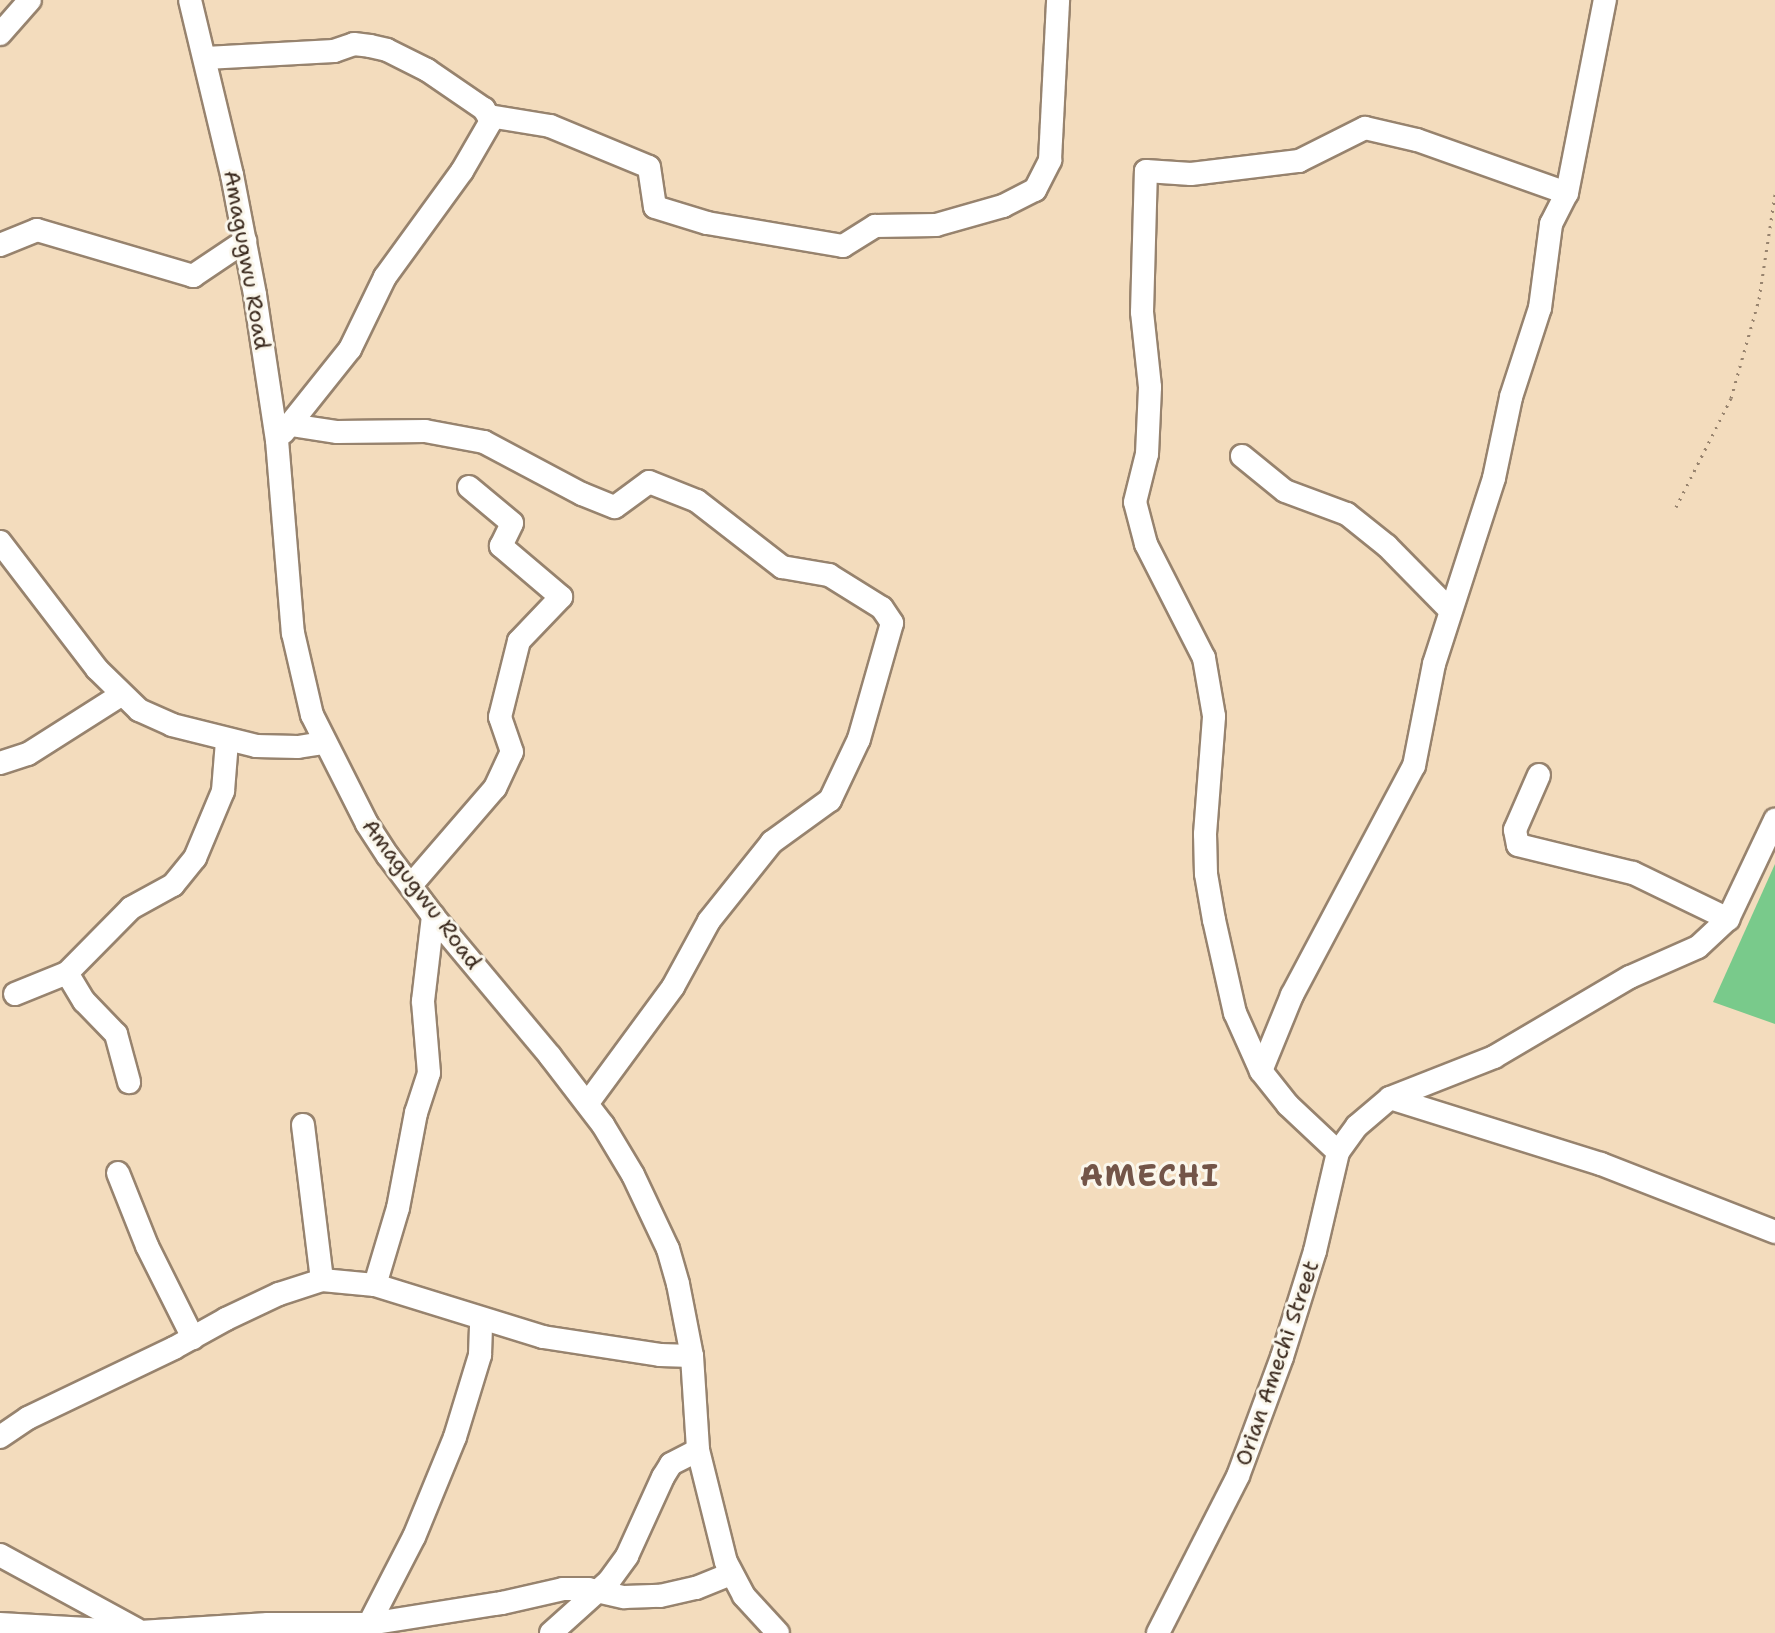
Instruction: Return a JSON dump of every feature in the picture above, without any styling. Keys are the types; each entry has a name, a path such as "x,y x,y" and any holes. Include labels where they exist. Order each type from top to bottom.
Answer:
{"street":[{"path":"0,34 30,0"},
{"path":"206,58 334,51 354,44 387,50 427,70 489,116 550,126 649,167 655,207 707,223 843,246 875,226 936,225 1003,206 1035,190 1050,160 1058,0"},
{"path":"1261,1071 1292,995 1411,772 1450,610 1494,478 1511,397 1540,308 1551,224 1567,193 1605,0"},
{"name":"Amagugwu Road","path":"195,1 284,432 293,633 312,715 367,824 433,916 587,1104 633,1175 668,1249 692,1356 698,1450 716,1527 731,1574 761,1619 778,1633"},
{"path":"284,432 350,349 385,277 462,171 487,130 489,116"},
{"path":"1338,1152 1288,1105 1261,1071 1235,1013 1206,874 1205,834 1214,716 1204,658 1146,544 1135,502 1147,454 1150,387 1142,312 1146,171 1191,174 1299,161 1365,128 1417,140 1567,193"},
{"path":"0,245 37,230 193,276 245,241"},
{"path":"284,432 425,431 484,442 582,494 615,507 649,482 697,501 782,567 829,575 882,608 892,623 859,739 830,800 772,842 736,887 709,921 673,987 587,1104"},
{"path":"1242,456 1285,491 1347,514 1387,546 1450,610"},
{"path":"412,884 495,788 512,752 500,717 519,641 561,597 501,546 512,523 469,487"},
{"path":"0,542 97,669 121,695 152,717 227,741 279,747 324,743"},
{"path":"0,763 28,754 121,695"},
{"path":"15,994 67,973 131,908 173,885 195,858 223,791 227,741"},
{"path":"1539,775 1515,830 1518,845 1633,873 1728,919"},
{"name":"Orian Amechi Street","path":"1158,1633 1238,1476 1282,1357 1315,1251 1338,1152 1357,1126 1390,1098 1494,1057 1630,977 1698,947 1728,919 1775,820"},
{"path":"375,1285 398,1208 416,1113 429,1073 423,1001 433,916"},
{"path":"67,973 84,1001 116,1034 129,1082"},
{"path":"1390,1098 1601,1164 1775,1232"},
{"path":"303,1125 322,1280"},
{"path":"118,1173 161,1278 193,1338"},
{"path":"0,1437 57,1403 279,1294 322,1280 375,1285 543,1337 607,1349 692,1356"},
{"path":"369,1624 414,1537 455,1437 480,1355 481,1319"},
{"path":"551,1633 599,1592 627,1556 671,1464 698,1450"},
{"path":"0,1555 140,1632"},
{"path":"0,1624 140,1632 342,1628 502,1603 563,1589 624,1597 660,1596 696,1588 731,1574"}],"path":[{"path":"1676,507 1731,398 1759,299 1775,194"}],"green space":[{"path":"1775,864 1775,1024 1713,1002"}],"district":[{"name":"AMECHI","path":"1150,1176"}]}
